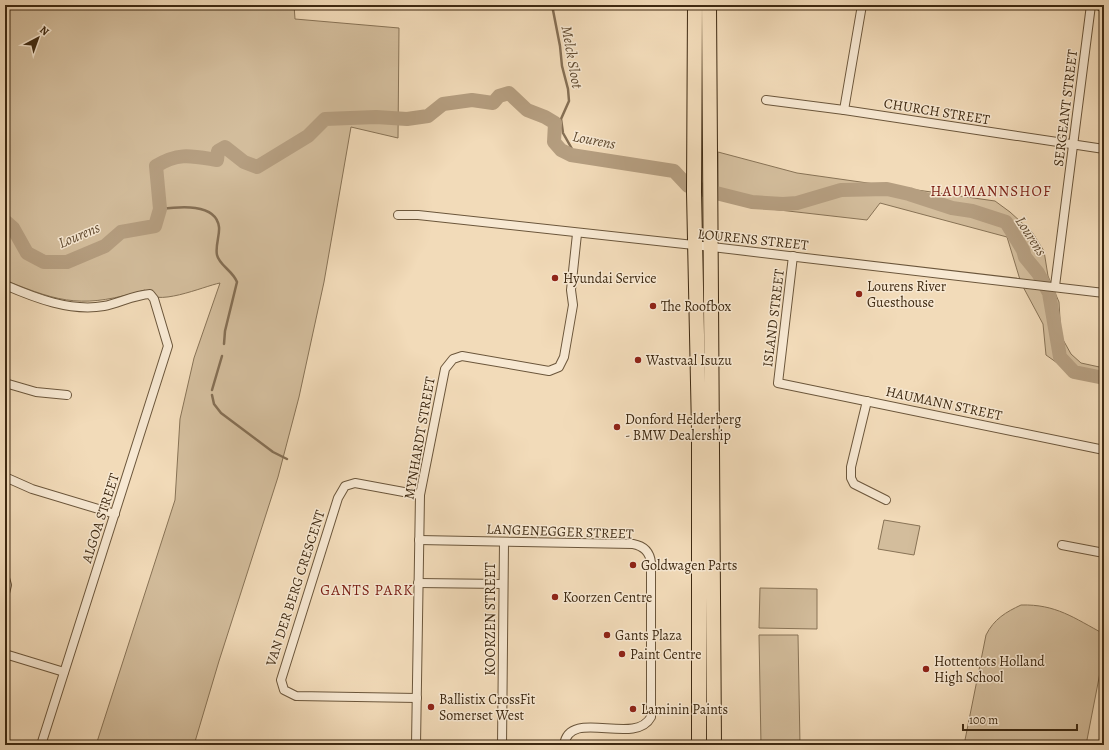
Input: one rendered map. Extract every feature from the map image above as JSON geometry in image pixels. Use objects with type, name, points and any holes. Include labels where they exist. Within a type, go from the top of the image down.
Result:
[{"type":"highway","points":[[695,5],[694,192],[699,430],[699,745]]},
{"type":"highway","points":[[709,5],[712,247],[714,745]]},
{"type":"street","points":[[844,110],[862,5]]},
{"type":"street","name":"SERGEANT STREET","points":[[1052,286],[1074,145],[1091,5]]},
{"type":"street","name":"CHURCH STREET","points":[[766,100],[844,110],[1104,149]]},
{"type":"street","name":"LOURENS STREET","points":[[398,215],[695,245],[1021,282],[1104,293]]},
{"type":"street","name":"MYNHARDT STREET","points":[[416,745],[420,495],[445,369],[450,362],[462,356],[548,371],[556,369],[563,360],[573,305],[571,290],[577,234]]},
{"type":"street","name":"ISLAND STREET","points":[[778,383],[793,256]]},
{"type":"street","name":"ALGOA STREET","points":[[5,285],[42,300],[71,306],[104,306],[150,294],[154,299],[168,350],[40,745]]},
{"type":"street","points":[[5,383],[36,392],[67,395]]},
{"type":"street","name":"HAUMANN STREET","points":[[778,383],[867,400],[1104,450]]},
{"type":"street","points":[[867,400],[851,467],[851,478],[854,484],[886,500]]},
{"type":"street","points":[[5,477],[32,488],[115,514]]},
{"type":"street","name":"VAN DER BERG CRESCENT","points":[[417,698],[296,696],[284,690],[281,680],[338,498],[343,488],[348,484],[358,483],[420,495]]},
{"type":"street","name":"LANGENEGGER STREET","points":[[419,540],[633,544],[644,548],[651,558],[651,717],[646,724],[635,728],[576,728],[567,735],[564,745]]},
{"type":"street","name":"KOORZEN STREET","points":[[502,745],[504,542]]},
{"type":"street","points":[[1062,545],[1104,553]]},
{"type":"street","points":[[5,578],[7,586],[5,593]]},
{"type":"street","points":[[418,583],[503,584]]},
{"type":"street","points":[[5,654],[64,672]]},
{"type":"shaded area","points":[[5,5],[294,5],[295,19],[399,28],[398,138],[351,127],[324,282],[299,397],[278,477],[219,661],[194,745],[96,745],[175,500],[180,419],[194,358],[220,283],[168,297],[150,295],[145,290],[106,299],[74,301],[43,294],[5,280]]},
{"type":"shaded area","points":[[718,152],[797,173],[995,201],[1010,212],[1032,232],[1044,251],[1048,276],[1059,302],[1061,336],[1071,354],[1081,363],[1104,368],[1104,383],[1077,377],[1046,355],[1043,324],[1021,283],[1007,237],[880,203],[867,220],[744,206],[743,203],[718,199]]},
{"type":"shaded area","points":[[884,520],[920,526],[914,555],[878,549]]},
{"type":"shaded area","points":[[760,588],[817,589],[817,629],[759,628]]},
{"type":"shaded area","points":[[1021,605],[1045,607],[1064,613],[1104,634],[1104,652],[1086,745],[964,745],[986,635],[997,620],[1010,610]]},
{"type":"shaded area","points":[[759,635],[798,635],[800,745],[761,745]]},
{"type":"waterway","name":"Melck Sloot","points":[[552,5],[560,46],[562,66],[568,89],[569,101],[561,119],[563,133],[576,156]]},
{"type":"waterway","name":"Lourens","points":[[5,221],[13,228],[27,253],[44,262],[67,262],[105,246],[121,232],[155,226],[160,209],[156,166],[164,162],[186,156],[217,160],[218,151],[225,147],[244,162],[257,167],[308,136],[325,119],[376,117],[407,119],[428,116],[443,104],[472,100],[493,103],[499,96],[509,93],[527,110],[545,117],[555,123],[554,142],[561,150],[571,155],[674,171],[688,186],[752,202],[783,204],[797,203],[841,190],[887,189],[909,194],[952,208],[972,211],[1006,222],[1023,250],[1025,257],[1038,273],[1049,293],[1060,357],[1074,372],[1104,378]]},
{"type":"waterway","points":[[160,209],[176,207],[195,208],[211,213],[216,219],[219,227],[217,248],[218,259],[237,282],[225,331],[224,344]]},
{"type":"waterway","points":[[212,390],[222,356]]},
{"type":"waterway","points":[[212,395],[214,404],[221,413],[273,452],[287,459]]},
{"type":"place","name":"Hyundai Service","points":[[555,278]]},
{"type":"place","name":"Lourens River Guesthouse","points":[[859,294]]},
{"type":"place","name":"The Roofbox","points":[[653,306]]},
{"type":"place","name":"Wastvaal Isuzu","points":[[638,360]]},
{"type":"place","name":"Donford Helderberg - BMW Dealership","points":[[617,427]]},
{"type":"place","name":"Goldwagen Parts","points":[[633,565]]},
{"type":"place","name":"Koorzen Centre","points":[[555,597]]},
{"type":"place","name":"Gants Plaza","points":[[607,635]]},
{"type":"place","name":"Paint Centre","points":[[622,654]]},
{"type":"place","name":"Hottentots Holland High School","points":[[926,669]]},
{"type":"place","name":"Ballistix CrossFit Somerset West","points":[[431,707]]},
{"type":"place","name":"Laminin Paints","points":[[633,709]]},
{"type":"district","name":"HAUMANNSHOF","points":[[991,191]]},
{"type":"district","name":"GANTS PARK","points":[[367,590]]}]
